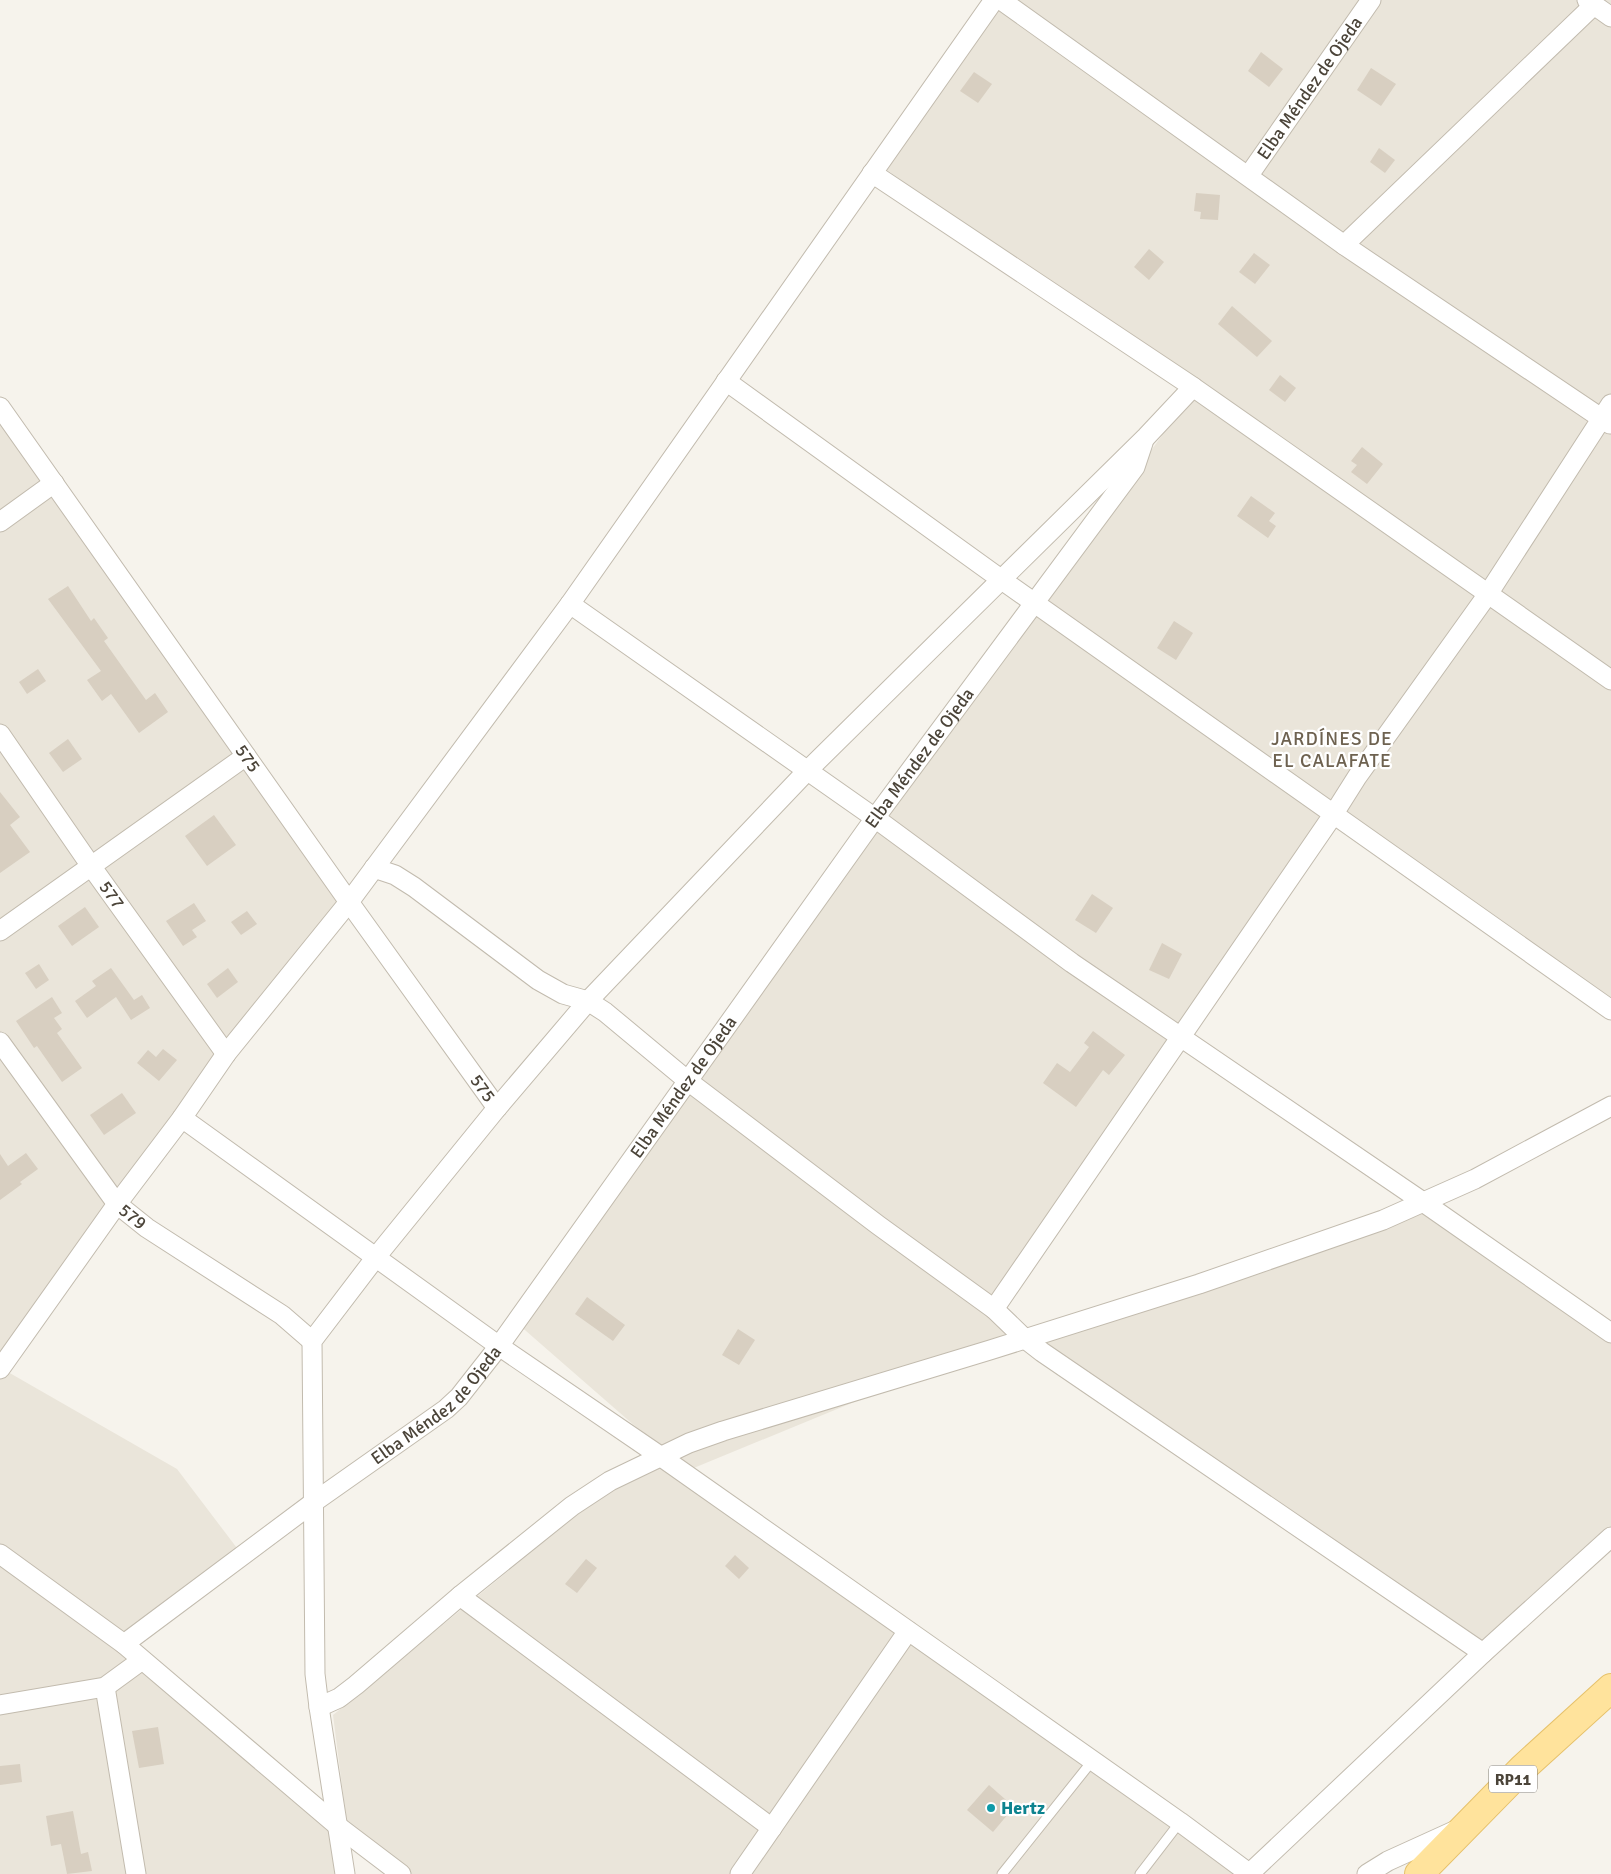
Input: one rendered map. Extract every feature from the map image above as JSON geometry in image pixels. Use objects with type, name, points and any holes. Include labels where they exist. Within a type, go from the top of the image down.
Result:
[{"type":"main road","name":"RP11","points":[[1418,1874],[1523,1768],[1611,1688]]},
{"type":"street","points":[[0,1368],[117,1204],[182,1118],[226,1054],[374,868],[570,604],[994,0]]},
{"type":"street","points":[[994,1309],[1181,1038],[1357,777],[1488,594],[1608,415],[1344,245],[1249,175],[1001,0]]},
{"type":"street","name":"Elba Méndez de Ojeda","points":[[1249,175],[1371,0]]},
{"type":"street","points":[[1344,245],[1590,2],[1611,17]]},
{"type":"street","points":[[872,173],[1193,387],[1611,680]]},
{"type":"street","points":[[726,382],[1034,603],[1611,1010]]},
{"type":"street","points":[[345,1874],[339,1827],[318,1707],[315,1674],[312,1341],[376,1257],[497,1108],[588,1001],[807,771],[1146,437],[1193,387]]},
{"type":"street","name":"575","points":[[0,407],[348,902],[497,1108]]},
{"type":"street","name":"Elba Méndez de Ojeda","points":[[124,1644],[314,1502],[446,1409],[459,1396],[499,1346],[876,818],[1135,466],[1146,437]]},
{"type":"street","points":[[0,522],[54,484]]},
{"type":"street","points":[[570,604],[876,818],[1072,963],[1611,1332]]},
{"type":"street","name":"577","points":[[0,734],[91,866],[226,1054]]},
{"type":"street","points":[[0,931],[246,756]]},
{"type":"street","points":[[374,868],[395,875],[414,887],[538,980],[563,994],[588,1001],[605,1012],[688,1081],[878,1225],[994,1309],[1024,1338],[1483,1653]]},
{"type":"street","name":"579","points":[[0,1042],[117,1204],[147,1228],[282,1315],[312,1341]]},
{"type":"street","points":[[318,1707],[339,1698],[356,1685],[460,1596],[572,1506],[610,1481],[660,1456],[722,1431],[990,1350],[1199,1284],[1383,1220],[1475,1179],[1611,1106]]},
{"type":"street","points":[[182,1118],[499,1346],[660,1456],[1093,1760],[1250,1874],[1483,1653],[1611,1537]]},
{"type":"street","points":[[0,1554],[124,1644],[339,1827],[401,1874]]},
{"type":"street","points":[[460,1596],[772,1828]]},
{"type":"street","points":[[740,1874],[908,1631]]},
{"type":"street","points":[[0,1706],[105,1687],[142,1660]]},
{"type":"street","points":[[105,1687],[136,1874]]},
{"type":"street","points":[[1367,1874],[1388,1861],[1464,1827]]},
{"type":"lane","points":[[1002,1874],[1093,1760]]},
{"type":"lane","points":[[1140,1874],[1180,1822]]},
{"type":"shaded area","points":[[994,0],[1611,0],[1611,1010],[1333,815],[994,1309],[1007,1339],[684,1472],[1245,1874],[408,1874],[348,1833],[333,1715],[659,1447],[518,1324],[1192,394],[879,164]]},
{"type":"shaded area","points":[[0,407],[349,902],[1,1368],[177,1469],[243,1556],[124,1644],[339,1827],[345,1874],[0,1874]]},
{"type":"shaded area","points":[[1423,1202],[1611,1333],[1611,1537],[1483,1653],[1024,1338]]},
{"type":"building","points":[[1261,52],[1283,69],[1269,87],[1248,71]]},
{"type":"building","points":[[1371,68],[1396,84],[1381,106],[1357,90]]},
{"type":"building","points":[[974,72],[992,84],[978,103],[960,91]]},
{"type":"building","points":[[1379,148],[1395,160],[1385,173],[1370,162]]},
{"type":"building","points":[[1196,193],[1220,195],[1218,220],[1200,219],[1201,212],[1194,211]]},
{"type":"building","points":[[1149,249],[1164,262],[1149,280],[1134,267]]},
{"type":"building","points":[[1254,253],[1270,265],[1255,284],[1239,272]]},
{"type":"building","points":[[1232,306],[1272,341],[1257,357],[1218,324]]},
{"type":"building","points":[[1280,375],[1296,388],[1285,402],[1269,390]]},
{"type":"building","points":[[1362,447],[1383,464],[1367,484],[1351,472],[1357,465],[1351,461]]},
{"type":"building","points":[[1251,496],[1275,513],[1269,521],[1276,526],[1268,538],[1237,516]]},
{"type":"building","points":[[68,586],[91,621],[94,618],[108,638],[104,641],[146,700],[155,693],[168,712],[139,733],[111,694],[102,701],[87,680],[101,671],[48,599]]},
{"type":"building","points":[[1174,621],[1193,633],[1176,660],[1157,648]]},
{"type":"building","points":[[38,669],[46,681],[27,694],[19,682]]},
{"type":"building","points":[[68,739],[82,759],[63,772],[49,753]]},
{"type":"building","points":[[0,792],[20,817],[10,825],[30,852],[0,873]]},
{"type":"building","points":[[214,815],[236,845],[207,866],[185,836]]},
{"type":"building","points":[[1092,894],[1113,908],[1096,933],[1075,920]]},
{"type":"building","points":[[194,903],[206,921],[192,930],[197,937],[183,946],[166,921]]},
{"type":"building","points":[[85,907],[99,927],[72,946],[58,926]]},
{"type":"building","points":[[247,911],[257,924],[241,935],[231,922]]},
{"type":"building","points":[[1162,943],[1182,954],[1169,979],[1149,970]]},
{"type":"building","points":[[39,964],[49,980],[36,989],[25,973]]},
{"type":"building","points":[[111,968],[134,1000],[142,995],[150,1008],[131,1020],[116,997],[87,1018],[75,1001],[96,986],[92,981]]},
{"type":"building","points":[[228,968],[238,982],[217,998],[207,984]]},
{"type":"building","points":[[52,997],[62,1013],[54,1018],[62,1029],[57,1033],[82,1068],[62,1082],[37,1046],[34,1048],[16,1021]]},
{"type":"building","points":[[1093,1031],[1125,1055],[1109,1075],[1103,1070],[1076,1107],[1043,1083],[1057,1063],[1070,1072],[1089,1047],[1084,1043]]},
{"type":"building","points":[[163,1049],[177,1060],[159,1081],[137,1063],[148,1050],[156,1057]]},
{"type":"building","points":[[122,1093],[136,1113],[104,1135],[90,1115]]},
{"type":"building","points":[[26,1153],[38,1169],[20,1182],[22,1184],[0,1200],[0,1154],[8,1166]]},
{"type":"building","points":[[587,1297],[625,1325],[613,1341],[575,1314]]},
{"type":"building","points":[[738,1329],[755,1340],[739,1365],[722,1355]]},
{"type":"building","points":[[735,1555],[749,1568],[739,1579],[725,1566]]},
{"type":"building","points":[[586,1559],[597,1568],[577,1593],[565,1584]]},
{"type":"building","points":[[158,1727],[164,1764],[139,1768],[132,1731]]},
{"type":"building","points":[[20,1764],[22,1782],[0,1785],[0,1766]]},
{"type":"building","name":"Hertz","points":[[989,1785],[1014,1807],[993,1832],[967,1810]]},
{"type":"building","points":[[73,1811],[81,1854],[88,1852],[92,1871],[67,1874],[61,1844],[51,1846],[46,1816]]},
{"type":"place","name":"Hertz","points":[[991,1808]]},
{"type":"district","name":"JARDÍNES DE EL CALAFATE","points":[[1332,749]]}]
